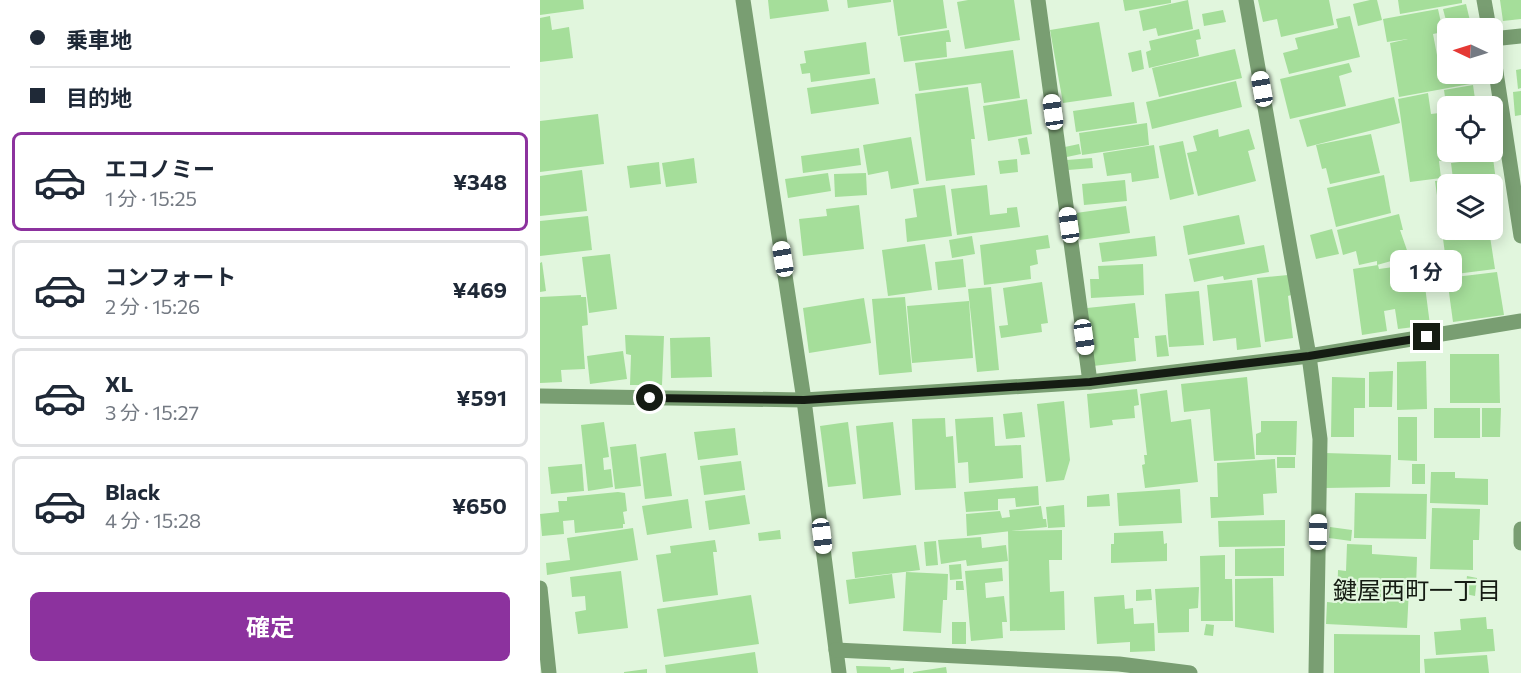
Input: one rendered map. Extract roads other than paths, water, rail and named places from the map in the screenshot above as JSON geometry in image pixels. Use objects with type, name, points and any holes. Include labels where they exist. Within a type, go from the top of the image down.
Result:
[{"type":"street","points":[[743,0],[804,400],[839,673]]},
{"type":"street","points":[[1038,0],[1090,382]]},
{"type":"street","points":[[1246,0],[1309,356],[1320,439],[1316,673]]},
{"type":"street","points":[[1484,0],[1488,18]]},
{"type":"street","points":[[1503,38],[1521,36]]},
{"type":"street","points":[[1498,84],[1521,236]]},
{"type":"street","points":[[540,396],[804,400],[1090,382],[1309,356],[1521,321]]},
{"type":"street","points":[[1521,529],[1521,543]]},
{"type":"street","points":[[540,588],[549,673]]},
{"type":"street","points":[[836,650],[1119,664],[1190,673]]},
{"type":"district","name":"鍵屋西町一丁目","points":[[1417,589]]}]
